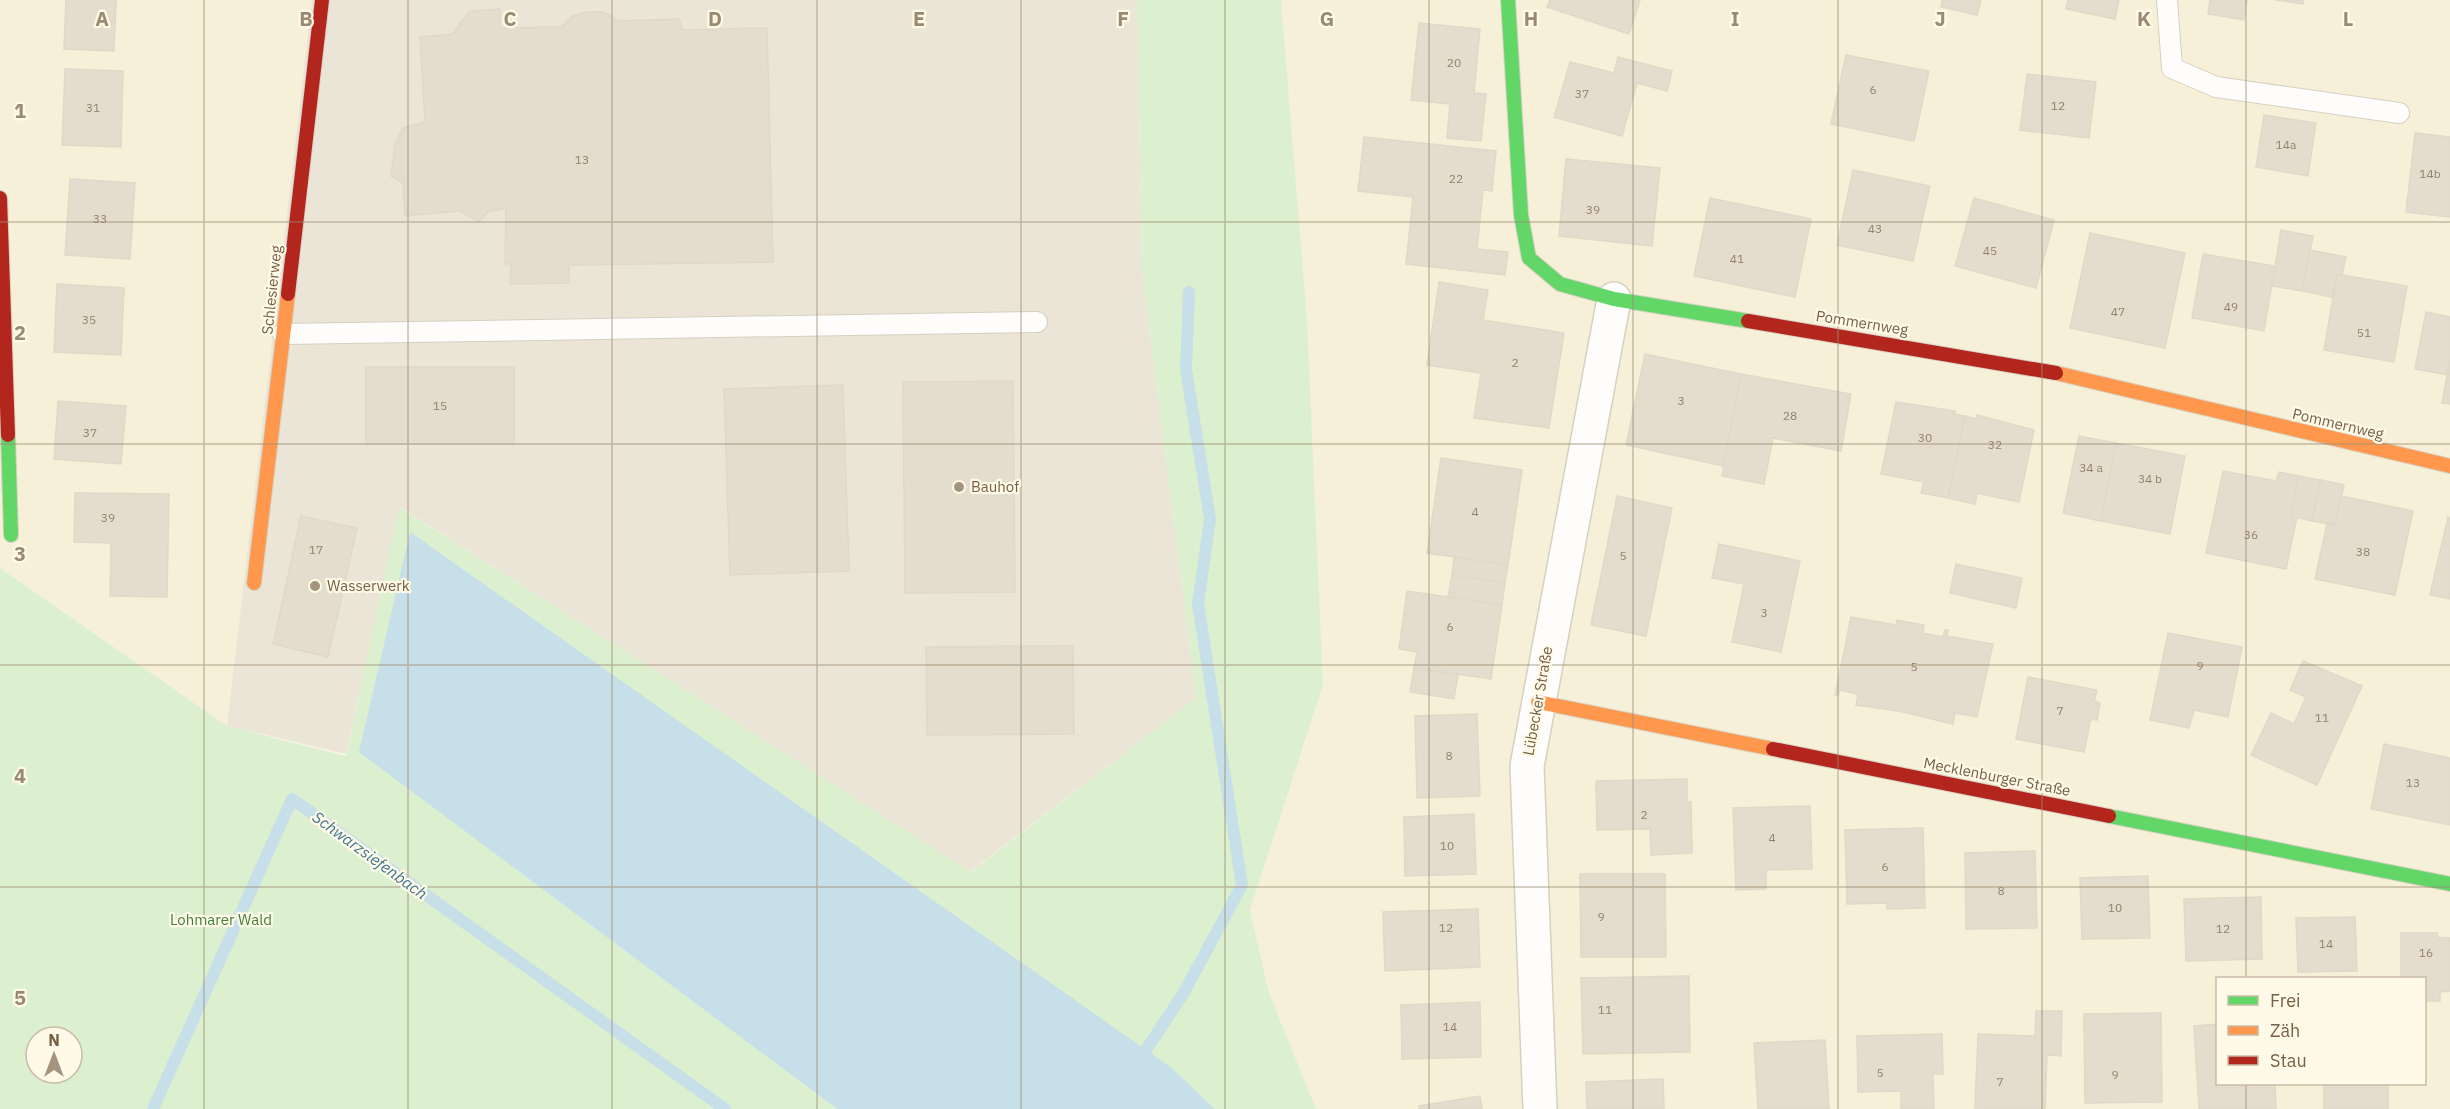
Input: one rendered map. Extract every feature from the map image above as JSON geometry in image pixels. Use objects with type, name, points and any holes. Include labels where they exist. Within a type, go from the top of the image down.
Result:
[{"type":"street","name":"Schlesierweg","points":[[254,583],[322,0]]},
{"type":"street","name":"Pommernweg","points":[[1508,0],[1521,215],[1529,258],[1560,284],[1614,299],[2038,369],[2450,466]]},
{"type":"street","points":[[0,198],[11,535]]},
{"type":"street","name":"Lübecker Straße","points":[[1540,1109],[1527,766],[1614,299]]},
{"type":"street","name":"Mecklenburger Straße","points":[[1538,702],[2450,884]]},
{"type":"lane","points":[[2167,0],[2172,68],[2216,87],[2399,113]]},
{"type":"lane","points":[[283,334],[1037,322]]},
{"type":"shaded area","points":[[0,0],[312,0],[227,726],[0,568]]},
{"type":"shaded area","points":[[312,0],[1137,0],[1142,270],[1196,698],[970,872],[400,507],[346,754],[227,726]]},
{"type":"shaded area","points":[[1281,0],[2450,0],[2450,1109],[1316,1109],[1269,993],[1250,910],[1323,685],[1307,320]]},
{"type":"green space","name":"Lohmarer Wald","points":[[1137,0],[1281,0],[1307,320],[1323,685],[1250,910],[1269,993],[1316,1109],[1215,1109],[1173,1069],[360,752],[837,1109],[0,1109],[0,568],[227,726],[346,756],[399,507],[971,872],[1196,698],[1142,270]]},
{"type":"water","points":[[410,532],[1173,1069],[1215,1109],[837,1109],[359,752]]},
{"type":"building","points":[[66,0],[116,0],[114,51],[64,49]]},
{"type":"building","points":[[1550,0],[1640,0],[1629,34],[1547,7]]},
{"type":"building","points":[[1942,0],[1981,0],[1977,15],[1941,7]]},
{"type":"building","points":[[2068,0],[2119,0],[2115,19],[2066,9]]},
{"type":"building","points":[[2210,0],[2247,0],[2244,20],[2208,14]]},
{"type":"building","points":[[2275,0],[2303,0],[2303,4]]},
{"type":"building","points":[[500,9],[500,28],[561,27],[573,16],[586,12],[604,12],[618,21],[679,19],[682,30],[767,28],[773,262],[569,265],[569,283],[510,284],[511,263],[505,264],[506,208],[488,212],[479,222],[460,211],[405,216],[403,183],[391,176],[395,144],[403,128],[425,122],[420,37],[452,34],[470,11]]},
{"type":"building","points":[[1419,23],[1480,29],[1474,93],[1486,94],[1481,141],[1447,138],[1450,104],[1411,100]]},
{"type":"building","points":[[1846,55],[1929,71],[1914,141],[1831,124]]},
{"type":"building","points":[[1618,57],[1672,71],[1667,91],[1637,83],[1622,136],[1554,117],[1570,62],[1614,73]]},
{"type":"building","points":[[65,69],[123,71],[121,147],[62,145]]},
{"type":"building","points":[[2027,74],[2096,82],[2089,138],[2020,130]]},
{"type":"building","points":[[2264,115],[2316,123],[2308,176],[2256,167]]},
{"type":"building","points":[[2415,133],[2450,137],[2450,217],[2406,212]]},
{"type":"building","points":[[1364,137],[1496,151],[1492,191],[1483,190],[1477,249],[1508,252],[1505,275],[1406,264],[1413,197],[1358,191]]},
{"type":"building","points":[[1566,159],[1660,168],[1652,246],[1559,236]]},
{"type":"building","points":[[1853,170],[1930,186],[1913,261],[1837,245]]},
{"type":"building","points":[[70,179],[135,183],[130,259],[65,255]]},
{"type":"building","points":[[1710,198],[1811,219],[1795,297],[1694,276]]},
{"type":"building","points":[[1974,198],[2054,220],[2036,288],[1955,266]]},
{"type":"building","points":[[2281,230],[2313,236],[2302,291],[2272,286]]},
{"type":"building","points":[[2090,233],[2185,253],[2165,348],[2070,328]]},
{"type":"building","points":[[2310,250],[2346,257],[2342,275],[2337,274],[2332,297],[2302,291]]},
{"type":"building","points":[[2203,254],[2275,266],[2264,331],[2192,318]]},
{"type":"building","points":[[2337,274],[2407,286],[2394,362],[2324,350]]},
{"type":"building","points":[[1439,282],[1488,290],[1483,320],[1564,333],[1549,428],[1474,418],[1481,373],[1427,365]]},
{"type":"building","points":[[57,284],[124,288],[121,355],[54,352]]},
{"type":"building","points":[[2426,312],[2450,317],[2450,360],[2447,375],[2415,369]]},
{"type":"building","points":[[1645,354],[1741,374],[1724,466],[1626,445]]},
{"type":"building","points":[[2450,360],[2450,404],[2442,403]]},
{"type":"building","points":[[366,367],[514,367],[514,444],[366,444]]},
{"type":"building","points":[[1741,374],[1851,394],[1841,451],[1773,438],[1764,484],[1722,476]]},
{"type":"building","name":"Bauhof","points":[[1013,381],[1015,592],[905,593],[903,382]]},
{"type":"building","points":[[843,385],[849,571],[730,575],[724,389]]},
{"type":"building","points":[[58,401],[126,406],[121,464],[54,459]]},
{"type":"building","points":[[1896,402],[1955,411],[1954,414],[1965,416],[1948,498],[1921,493],[1924,482],[1881,474]]},
{"type":"building","points":[[1977,415],[2034,430],[2019,502],[1977,493],[1975,504],[1948,498],[1965,416],[1976,419]]},
{"type":"building","points":[[2079,436],[2116,443],[2101,521],[2063,513]]},
{"type":"building","points":[[2116,443],[2185,456],[2170,534],[2101,521]]},
{"type":"building","points":[[1441,458],[1522,470],[1508,565],[1427,553]]},
{"type":"building","points":[[2223,471],[2276,481],[2279,472],[2299,476],[2291,516],[2297,517],[2286,569],[2206,553]]},
{"type":"building","points":[[2299,476],[2321,480],[2312,521],[2291,516]]},
{"type":"building","points":[[2321,480],[2344,485],[2335,525],[2312,521]]},
{"type":"building","points":[[75,493],[169,494],[167,597],[110,596],[111,543],[74,542]]},
{"type":"building","points":[[1617,496],[1672,508],[1646,636],[1591,625]]},
{"type":"building","points":[[2341,496],[2413,511],[2395,595],[2315,579],[2327,524],[2335,525]]},
{"type":"building","name":"Wasserwerk","points":[[301,516],[357,528],[328,657],[273,644]]},
{"type":"building","points":[[2448,517],[2450,518],[2450,599],[2430,595]]},
{"type":"building","points":[[1719,544],[1800,561],[1781,652],[1732,642],[1744,584],[1712,578]]},
{"type":"building","points":[[1454,557],[1508,565],[1505,583],[1452,575]]},
{"type":"building","points":[[1956,564],[2022,578],[2016,608],[1950,593]]},
{"type":"building","points":[[1452,575],[1505,583],[1502,605],[1448,597]]},
{"type":"building","points":[[1407,591],[1502,605],[1491,679],[1414,668],[1417,652],[1399,649]]},
{"type":"building","points":[[1851,617],[1896,625],[1897,620],[1924,625],[1923,633],[1943,637],[1945,630],[1948,630],[1947,636],[1993,644],[1977,717],[1955,713],[1953,724],[1899,711],[1856,705],[1858,694],[1840,690],[1838,696],[1835,695]]},
{"type":"building","points":[[2168,633],[2242,647],[2228,717],[2194,710],[2189,728],[2150,720]]},
{"type":"building","points":[[1073,646],[1074,734],[927,735],[926,647]]},
{"type":"building","points":[[2303,661],[2362,686],[2317,785],[2251,755],[2271,713],[2294,724],[2306,697],[2290,690]]},
{"type":"building","points":[[1414,668],[1458,675],[1454,699],[1410,692]]},
{"type":"building","points":[[2028,677],[2097,690],[2094,701],[2100,703],[2097,720],[2092,719],[2090,722],[2084,752],[2016,739]]},
{"type":"building","points":[[1477,714],[1480,796],[1417,798],[1415,716]]},
{"type":"building","points":[[2384,744],[2450,758],[2450,825],[2371,809]]},
{"type":"building","points":[[1687,779],[1687,802],[1691,802],[1692,853],[1651,855],[1650,829],[1597,830],[1596,781]]},
{"type":"building","points":[[1810,806],[1812,869],[1766,870],[1766,889],[1736,890],[1733,808]]},
{"type":"building","points":[[1474,814],[1476,874],[1405,876],[1404,817]]},
{"type":"building","points":[[1923,828],[1925,908],[1887,909],[1887,903],[1847,904],[1845,830]]},
{"type":"building","points":[[2035,851],[2037,928],[1966,929],[1965,853]]},
{"type":"building","points":[[1580,874],[1665,874],[1666,957],[1581,957]]},
{"type":"building","points":[[2148,876],[2150,938],[2082,939],[2080,878]]},
{"type":"building","points":[[2261,897],[2262,959],[2186,961],[2184,899]]},
{"type":"building","points":[[1478,909],[1480,967],[1385,971],[1383,912]]},
{"type":"building","points":[[2355,917],[2357,971],[2298,972],[2296,918]]},
{"type":"building","points":[[2401,933],[2437,933],[2438,938],[2450,938],[2450,991],[2440,992],[2440,1001],[2426,1001],[2426,977],[2401,977]]},
{"type":"building","points":[[1689,976],[1690,1052],[1583,1054],[1581,978]]},
{"type":"building","points":[[1480,1002],[1481,1057],[1402,1059],[1401,1005]]},
{"type":"building","points":[[2036,1011],[2062,1011],[2061,1056],[2047,1055],[2045,1109],[1975,1108],[1978,1034],[2035,1036]]},
{"type":"building","points":[[2161,1013],[2162,1102],[2085,1103],[2084,1014]]},
{"type":"building","points":[[2216,1024],[2216,1085],[2275,1085],[2276,1109],[2199,1109],[2194,1026]]},
{"type":"building","points":[[1942,1034],[1943,1074],[1933,1074],[1934,1109],[1901,1109],[1901,1091],[1858,1092],[1857,1036]]},
{"type":"building","points":[[1825,1040],[1829,1109],[1758,1109],[1754,1043]]},
{"type":"building","points":[[1663,1079],[1664,1109],[1587,1109],[1586,1082]]},
{"type":"building","points":[[2324,1085],[2388,1085],[2388,1109],[2324,1109]]},
{"type":"building","points":[[1480,1096],[1482,1109],[1419,1109],[1419,1106]]},
{"type":"waterway","points":[[1146,1050],[1183,994],[1242,885],[1198,604],[1210,519],[1186,370],[1189,292]]},
{"type":"waterway","name":"Schwarzsiefenbach","points":[[153,1109],[292,799],[725,1109]]},
{"type":"traffic: fast","points":[[1508,0],[1521,215],[1529,258],[1560,284],[1614,299],[1748,321]]},
{"type":"traffic: fast","points":[[8,435],[11,535]]},
{"type":"traffic: fast","points":[[2109,816],[2450,884]]},
{"type":"traffic: slow","points":[[254,583],[288,294]]},
{"type":"traffic: slow","points":[[2056,373],[2450,466]]},
{"type":"traffic: slow","points":[[1538,702],[1773,749]]},
{"type":"traffic: jam","points":[[288,294],[322,0]]},
{"type":"traffic: jam","points":[[0,198],[8,435]]},
{"type":"traffic: jam","points":[[1748,321],[2056,373]]},
{"type":"traffic: jam","points":[[1773,749],[2109,816]]},
{"type":"place","name":"Bauhof","points":[[959,487]]},
{"type":"place","name":"Wasserwerk","points":[[315,586]]}]
